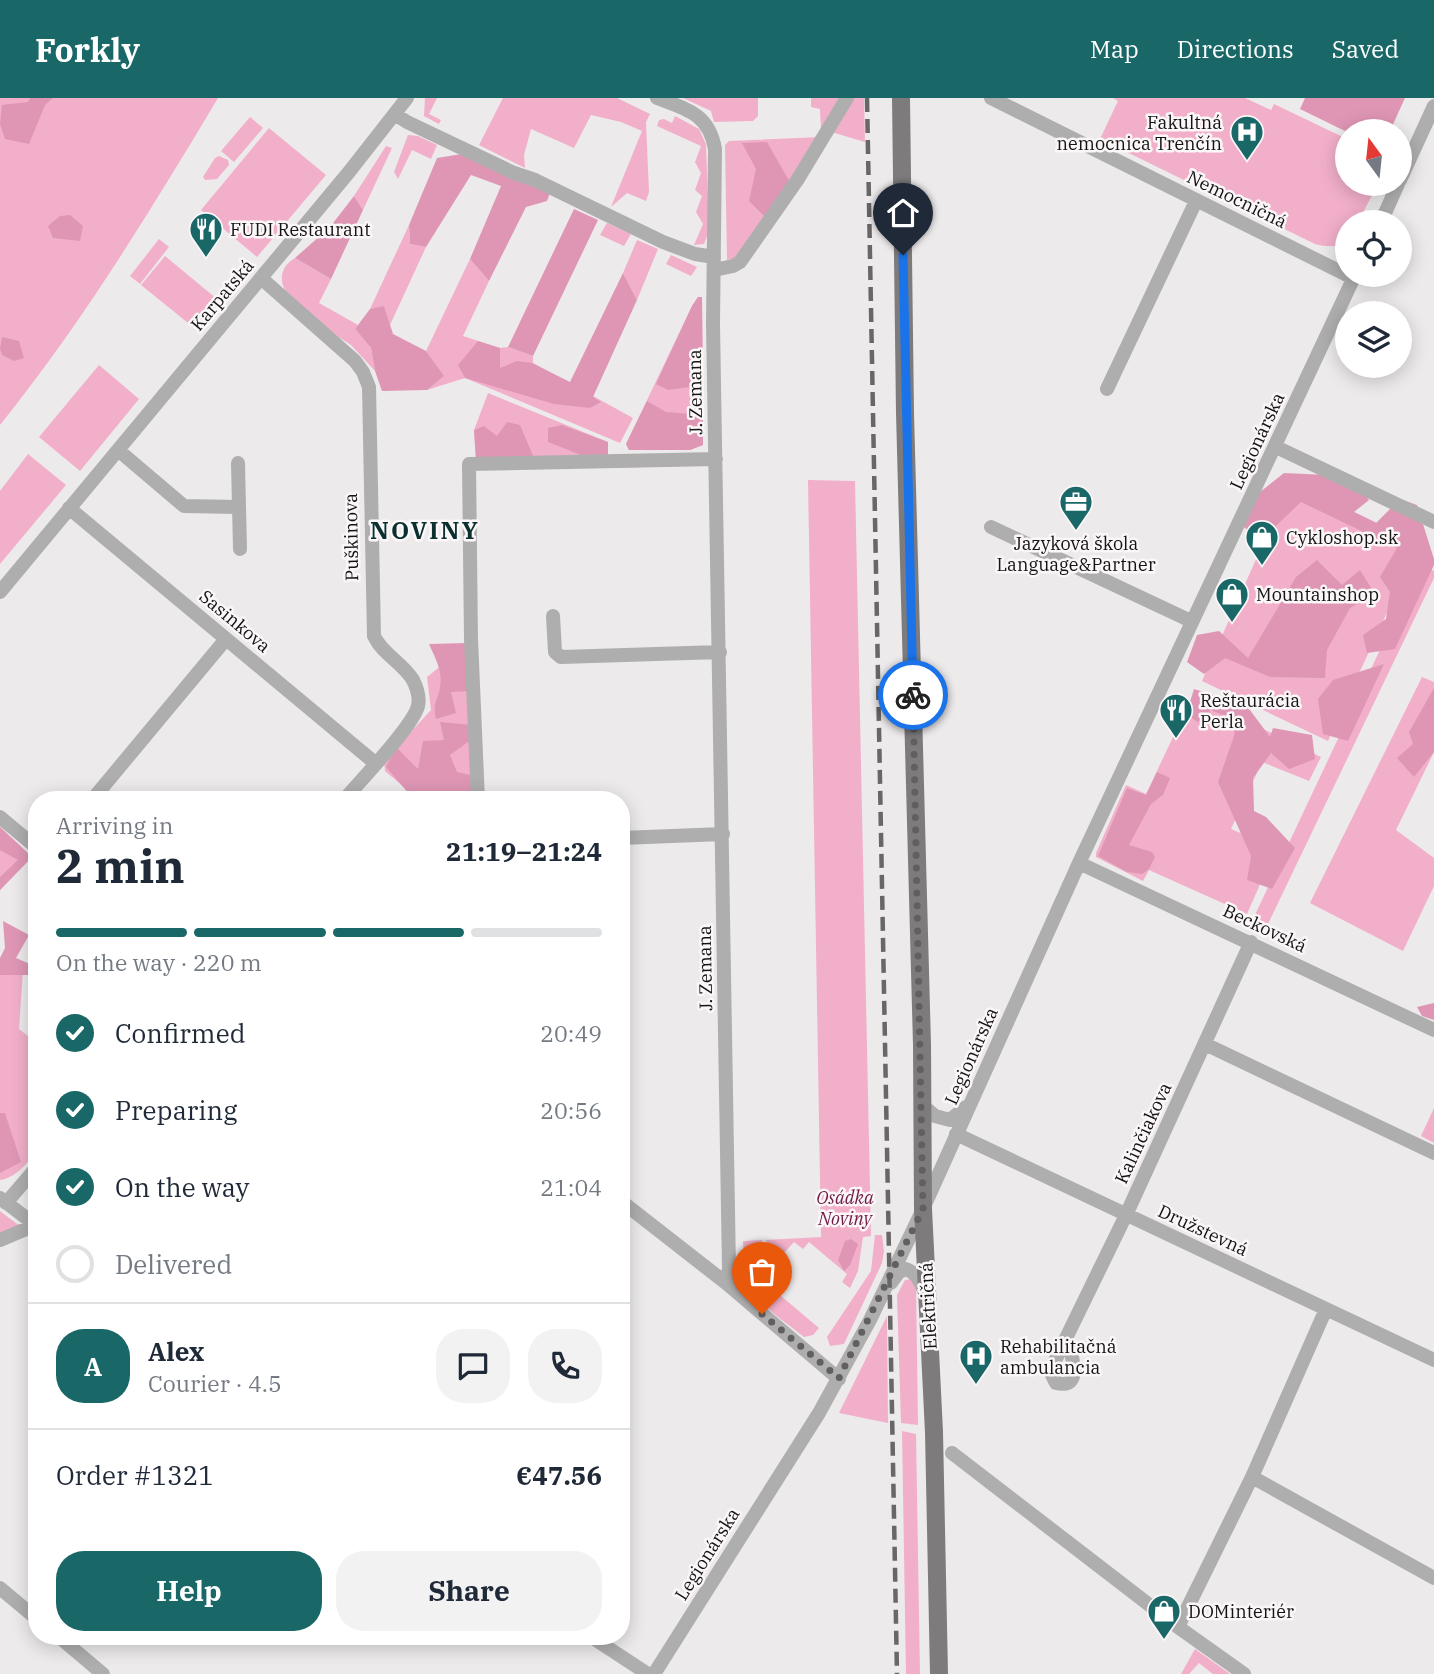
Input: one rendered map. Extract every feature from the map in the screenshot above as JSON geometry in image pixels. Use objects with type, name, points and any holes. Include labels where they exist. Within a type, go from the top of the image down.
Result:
[{"type":"main road","name":"Električná","points":[[901,98],[905,413],[923,1106],[923,1209],[934,1432],[939,1674]]},
{"type":"street","name":"Karpatská","points":[[0,592],[407,98]]},
{"type":"street","name":"J. Zemana","points":[[657,98],[691,110],[712,131],[715,149],[716,459],[729,1269],[726,1283]]},
{"type":"street","points":[[395,114],[663,242],[714,264],[733,266],[740,262],[798,179],[847,98]]},
{"type":"street","name":"Nemocničná","points":[[991,98],[1335,267]]},
{"type":"street","points":[[1412,154],[1434,106]]},
{"type":"street","points":[[1107,389],[1196,201]]},
{"type":"street","name":"Puškinova","points":[[261,278],[355,361],[369,387],[374,636],[384,651],[406,670],[418,692],[418,704],[410,723],[352,791]]},
{"type":"street","name":"Legionárska","points":[[654,1674],[839,1378],[883,1292],[1191,621],[1276,447],[1349,287]]},
{"type":"street","points":[[1276,447],[1434,522]]},
{"type":"street","points":[[118,450],[184,506],[239,507]]},
{"type":"street","points":[[478,791],[471,639],[469,464],[716,459]]},
{"type":"street","points":[[238,463],[240,549]]},
{"type":"street","name":"Sasinkova","points":[[69,508],[375,763]]},
{"type":"street","points":[[991,527],[1191,621]]},
{"type":"street","points":[[553,616],[555,652],[561,657],[720,652]]},
{"type":"street","points":[[99,791],[226,639]]},
{"type":"street","points":[[0,817],[28,840]]},
{"type":"street","points":[[630,838],[723,834]]},
{"type":"street","name":"Beckovská","points":[[1079,863],[1434,1030]]},
{"type":"street","name":"Kalinčiakova","points":[[1067,1338],[1251,942]]},
{"type":"street","points":[[1205,1044],[1434,1153]]},
{"type":"street","points":[[923,1106],[935,1116],[950,1119],[972,1101]]},
{"type":"street","name":"Družstevná","points":[[956,1134],[1434,1360]]},
{"type":"street","points":[[28,1176],[3,1200],[28,1219]]},
{"type":"street","points":[[630,1207],[839,1378]]},
{"type":"street","points":[[0,1240],[28,1228]]},
{"type":"street","points":[[883,1292],[905,1269],[912,1271],[919,1279],[927,1297]]},
{"type":"street","points":[[1178,1627],[1252,1477],[1326,1308]]},
{"type":"street","points":[[952,1453],[1178,1627],[1244,1674]]},
{"type":"street","points":[[1252,1477],[1434,1578]]},
{"type":"street","points":[[0,1588],[28,1611]]},
{"type":"street","points":[[69,1645],[103,1674]]},
{"type":"street","points":[[604,1645],[648,1674]]},
{"type":"green space","points":[[0,98],[218,98],[87,306],[0,425]]},
{"type":"green space","points":[[425,98],[437,98],[429,114],[441,120],[439,124],[424,116]]},
{"type":"green space","points":[[503,98],[617,98],[650,114],[646,122],[649,192],[646,201],[627,193],[611,207],[642,131],[621,122],[591,115],[574,148],[531,129],[524,155],[525,168],[479,145]]},
{"type":"green space","points":[[683,98],[758,98],[758,116],[753,121],[714,122],[711,111]]},
{"type":"green space","points":[[811,98],[864,98],[865,142],[821,129],[820,109],[811,107]]},
{"type":"green space","name":"Fakultná nemocnica Trenčín","points":[[1113,98],[1245,98],[1271,110],[1274,104],[1335,133],[1335,196],[1372,196],[1364,210],[1335,210],[1335,246],[1315,244],[1100,139],[1118,101]]},
{"type":"green space","points":[[675,116],[699,129],[706,144],[709,231],[704,244],[694,245],[703,224],[696,212],[702,196],[695,190],[701,173],[695,162],[701,146],[657,126],[659,120],[664,119],[672,123]]},
{"type":"green space","points":[[250,117],[263,128],[234,162],[221,151]]},
{"type":"green space","points":[[269,128],[326,175],[257,257],[201,210]]},
{"type":"green space","points":[[408,135],[418,136],[437,145],[431,159],[412,150],[398,179],[394,172]]},
{"type":"green space","points":[[821,137],[739,258],[727,260],[725,145],[729,141]]},
{"type":"green space","points":[[386,146],[392,148],[363,210],[354,196]]},
{"type":"green space","points":[[219,156],[228,160],[229,165],[217,179],[205,180],[203,177]]},
{"type":"green space","points":[[607,223],[631,234],[624,246],[600,235]]},
{"type":"green space","points":[[409,225],[410,244],[426,247],[390,325],[384,307],[370,309]]},
{"type":"green space","points":[[159,239],[169,247],[140,284],[130,276]]},
{"type":"green space","points":[[637,240],[658,249],[637,300],[623,273]]},
{"type":"green space","points":[[671,255],[697,267],[691,276],[666,264]]},
{"type":"green space","points":[[165,256],[217,299],[193,327],[141,285]]},
{"type":"green space","points":[[295,258],[331,279],[319,303],[358,325],[355,329],[371,348],[375,371],[351,345],[329,331],[285,290],[283,272],[287,264]]},
{"type":"green space","points":[[470,259],[489,281],[463,336],[533,356],[533,363],[633,418],[620,443],[465,378],[427,390],[443,376],[426,351]]},
{"type":"green space","points":[[698,297],[702,297],[703,445],[690,450],[629,450],[626,444]]},
{"type":"green space","points":[[99,365],[139,399],[80,471],[39,437]]},
{"type":"green space","points":[[488,393],[608,442],[608,457],[476,460],[474,430]]},
{"type":"green space","points":[[28,454],[66,485],[0,564],[0,491]]},
{"type":"green space","name":"Osádka Noviny","points":[[808,480],[855,481],[871,1236],[863,1237],[858,1271],[850,1288],[842,1282],[847,1274],[809,1242],[803,1249],[794,1242],[783,1254],[765,1240],[821,1237]]},
{"type":"green space","points":[[1289,485],[1298,485],[1419,543],[1328,741],[1202,681]]},
{"type":"green space","points":[[1420,565],[1434,571],[1434,578],[1266,928],[1253,919]]},
{"type":"green space","points":[[463,648],[471,685],[474,791],[408,791],[385,771],[384,761],[431,710],[427,677]]},
{"type":"green space","points":[[1422,677],[1434,682],[1434,752],[1396,830],[1434,858],[1434,886],[1403,951],[1310,903]]},
{"type":"green space","points":[[1193,695],[1321,757],[1309,781],[1262,762],[1231,829],[1276,848],[1247,914],[1149,870],[1143,881],[1096,857],[1126,785],[1146,794]]},
{"type":"green space","points":[[0,827],[28,853],[28,861],[0,890]]},
{"type":"green space","points":[[0,968],[23,970],[19,1029],[28,1036],[28,1162],[16,1173],[0,1180]]},
{"type":"green space","points":[[1434,1108],[1434,1143],[1421,1136]]},
{"type":"green space","points":[[0,1211],[21,1227],[0,1235]]},
{"type":"green space","points":[[875,1235],[882,1235],[882,1263],[844,1344],[830,1346],[827,1337],[871,1271]]},
{"type":"green space","points":[[763,1240],[744,1262],[743,1241]]},
{"type":"green space","points":[[743,1264],[819,1328],[813,1335],[804,1337],[758,1298],[746,1277]]},
{"type":"green space","points":[[911,1279],[916,1286],[918,1425],[901,1423],[897,1295],[905,1280]]},
{"type":"green space","points":[[887,1316],[888,1423],[839,1413]]},
{"type":"green space","points":[[902,1431],[916,1434],[920,1674],[906,1674]]},
{"type":"green space","points":[[1195,1649],[1230,1674],[1213,1674],[1199,1663],[1189,1674],[1181,1674]]},
{"type":"shaded area","points":[[30,98],[53,98],[45,105],[29,144],[5,139],[0,124],[2,105],[28,102]]},
{"type":"shaded area","points":[[1305,98],[1405,98],[1395,119],[1335,119],[1335,126],[1300,109]]},
{"type":"shaded area","points":[[767,142],[791,184],[766,218],[749,201],[756,169],[742,143]]},
{"type":"shaded area","points":[[468,153],[550,193],[547,201],[526,207],[489,281],[470,259],[501,186],[471,175],[426,247],[410,244],[409,225],[437,158]]},
{"type":"shaded area","points":[[354,196],[363,210],[331,279],[295,258],[330,227]]},
{"type":"shaded area","points":[[574,209],[598,220],[533,356],[508,347]]},
{"type":"shaded area","points":[[70,215],[83,226],[80,241],[53,238],[48,226],[60,216]]},
{"type":"shaded area","points":[[623,273],[637,300],[593,397],[601,402],[590,408],[554,404],[465,378],[458,365],[478,341],[500,348],[500,368],[517,361],[532,363],[570,382]]},
{"type":"shaded area","points":[[698,297],[702,297],[703,385],[668,390],[656,384]]},
{"type":"shaded area","points":[[384,306],[393,334],[426,351],[444,376],[427,390],[382,391],[371,348],[355,329],[370,309]]},
{"type":"shaded area","points":[[2,337],[19,341],[24,358],[14,361],[2,355]]},
{"type":"shaded area","points":[[647,401],[666,412],[703,415],[703,445],[690,450],[629,450],[626,444]]},
{"type":"shaded area","points":[[507,422],[520,425],[534,458],[476,460],[474,430],[484,426],[497,436]]},
{"type":"shaded area","points":[[562,425],[608,442],[608,457],[586,457],[548,442],[548,428]]},
{"type":"shaded area","points":[[1284,473],[1350,476],[1369,500],[1354,512],[1376,523],[1400,499],[1417,505],[1434,565],[1395,649],[1367,653],[1363,635],[1386,619],[1390,592],[1380,577],[1397,548],[1301,502],[1260,541],[1244,527],[1255,496]]},
{"type":"shaded area","points":[[1317,560],[1342,585],[1360,570],[1375,594],[1350,608],[1327,650],[1325,678],[1270,677],[1225,658],[1204,674],[1187,662],[1197,635],[1219,631],[1248,658],[1296,577]]},
{"type":"shaded area","points":[[467,643],[470,691],[451,692],[456,713],[436,719],[435,706],[440,676],[429,644]]},
{"type":"shaded area","points":[[1384,664],[1348,741],[1323,734],[1318,699],[1333,680]]},
{"type":"shaded area","points":[[1434,688],[1434,752],[1414,777],[1397,758],[1413,744],[1409,732]]},
{"type":"shaded area","points":[[1194,689],[1247,706],[1270,737],[1273,728],[1312,735],[1315,759],[1289,769],[1271,753],[1253,778],[1254,811],[1266,817],[1295,848],[1272,889],[1247,880],[1251,856],[1218,782],[1234,736],[1236,721],[1211,710],[1198,722],[1186,715]]},
{"type":"shaded area","points":[[440,722],[473,725],[475,737],[450,755],[457,772],[475,776],[474,791],[407,791],[386,767],[396,747],[418,769],[423,741],[444,740]]},
{"type":"shaded area","points":[[1157,772],[1170,778],[1163,795],[1151,804],[1129,845],[1152,852],[1155,857],[1149,869],[1142,874],[1127,872],[1098,856],[1127,788],[1146,795]]},
{"type":"shaded area","points":[[0,827],[28,853],[28,861],[0,890],[0,877],[18,860],[0,850]]},
{"type":"shaded area","points":[[3,921],[28,934],[16,958],[28,963],[28,975],[0,975],[0,958],[5,948]]},
{"type":"shaded area","points":[[1434,1003],[1434,1020],[1422,1016],[1417,1007]]},
{"type":"shaded area","points":[[0,1113],[5,1113],[21,1162],[0,1173]]},
{"type":"shaded area","points":[[851,1239],[858,1244],[850,1265],[844,1271],[838,1260],[845,1241]]},
{"type":"railway","points":[[867,98],[897,1674]]},
{"type":"way so far","points":[[762,1314],[839,1378],[923,1209],[922,1045],[913,695]]},
{"type":"place","name":"Fakultná nemocnica Trenčín","points":[[1247,162]]},
{"type":"place","name":"FUDI Restaurant","points":[[206,259]]},
{"type":"place","name":"Jazyková škola Language&Partner","points":[[1076,532]]},
{"type":"place","name":"Cykloshop.sk","points":[[1262,567]]},
{"type":"place","name":"Mountainshop","points":[[1232,624]]},
{"type":"place","name":"Reštaurácia Perla","points":[[1176,740]]},
{"type":"place","name":"Rehabilitačná ambulancia","points":[[976,1386]]},
{"type":"place","name":"DOMinteriér","points":[[1164,1641]]},
{"type":"district","name":"NOVINY","points":[[425,530]]},
{"type":"route","points":[[903,255],[913,695]]}]
